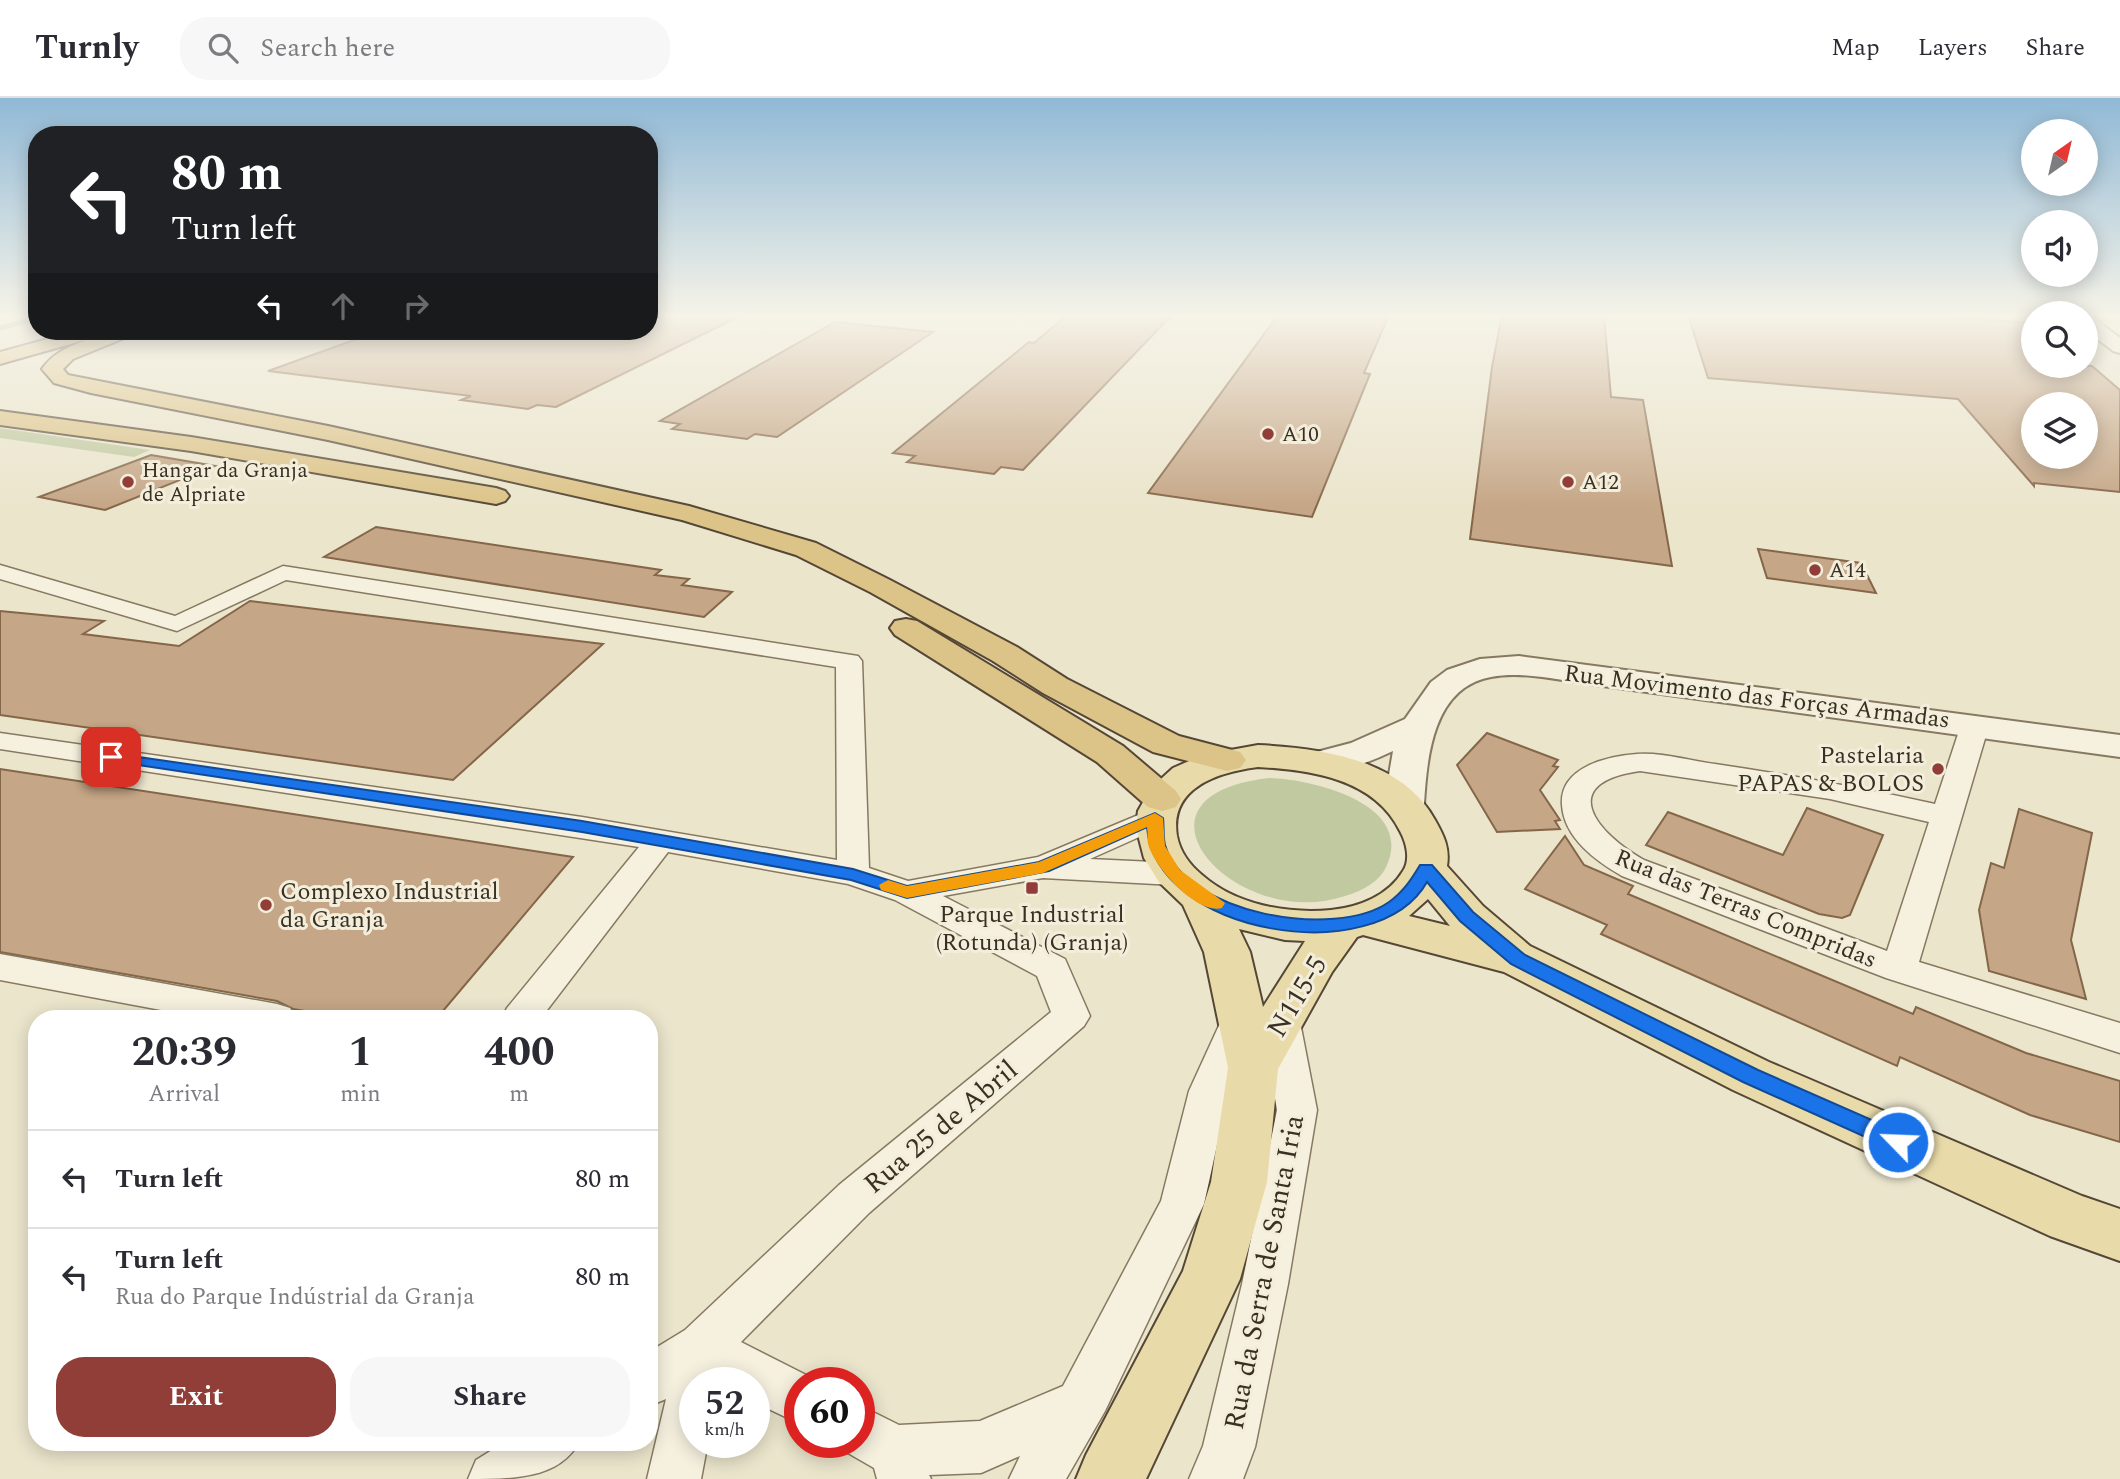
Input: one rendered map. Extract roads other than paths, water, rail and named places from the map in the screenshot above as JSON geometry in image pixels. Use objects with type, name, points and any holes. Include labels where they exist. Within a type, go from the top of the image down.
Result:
[{"type":"highway","points":[[63,379],[328,433],[689,514],[806,549],[880,586],[1005,654],[1055,686],[1166,744],[1227,760]]},
{"type":"highway","points":[[52,403],[550,483]]},
{"type":"highway","points":[[0,404],[561,494],[650,511],[770,546],[880,586]]},
{"type":"highway","points":[[0,418],[191,444],[603,514],[709,540],[770,564]]},
{"type":"highway","points":[[820,583],[856,597],[1110,754],[1158,808]]},
{"type":"main road","points":[[1110,1479],[1210,1279],[1239,1182],[1258,1036],[1227,952],[1187,885],[1157,846],[1158,808],[1178,782],[1200,769],[1227,760],[1258,756],[1290,756],[1322,762],[1353,772],[1381,786],[1404,804],[1420,825],[1428,847],[1426,869],[1414,890],[1393,908],[1353,923]]},
{"type":"main road","points":[[1426,869],[1467,917],[1518,959],[1751,1076],[2070,1218],[2120,1235]]},
{"type":"main road","points":[[1187,885],[1243,916],[1292,926],[1353,923],[1518,959]]},
{"type":"main road","name":"N115-5","points":[[1258,1036],[1314,962],[1353,923]]},
{"type":"street","points":[[0,572],[177,624],[283,573],[849,661],[853,874]]},
{"type":"street","name":"Rua Movimento das Forças Armadas","points":[[1404,804],[1409,754],[1418,726],[1442,687],[1480,668],[1525,667],[1975,724],[2120,746]]},
{"type":"street","points":[[1899,969],[1975,724]]},
{"type":"street","points":[[1322,762],[1364,751],[1418,726]]},
{"type":"street","points":[[0,741],[661,840],[853,874],[907,892],[1043,867],[1158,808]]},
{"type":"street","name":"Rua das Terras Compridas","points":[[1945,816],[1830,790],[1640,762],[1612,764],[1589,774],[1576,797],[1578,814],[1586,833],[1605,852],[1622,863],[1899,969],[2120,1038]]},
{"type":"street","points":[[526,1010],[661,840]]},
{"type":"street","points":[[1043,867],[1187,885]]},
{"type":"street","name":"Rua 25 de Abril","points":[[658,1375],[702,1347],[854,1199],[1071,1016],[1052,968],[907,892]]},
{"type":"street","points":[[0,967],[234,1010]]},
{"type":"street","points":[[1036,1479],[1080,1404],[1182,1204],[1209,1091],[1258,1036]]},
{"type":"street","name":"Rua da Serra de Santa Iria","points":[[1216,1479],[1229,1447],[1235,1420],[1297,1110],[1258,1036]]},
{"type":"street","points":[[674,1479],[702,1347],[784,1391]]},
{"type":"street","points":[[886,1454],[981,1447],[1080,1404]]},
{"type":"street","points":[[495,1479],[539,1451]]},
{"type":"place","name":"A10","points":[[1268,434]]},
{"type":"place","name":"Hangar da Granja de Alpriate","points":[[128,482]]},
{"type":"place","name":"A12","points":[[1568,482]]},
{"type":"place","name":"A14","points":[[1815,570]]},
{"type":"place","name":"Pastelaria PAPAS & BOLOS","points":[[1938,769]]},
{"type":"place","name":"Parque Industrial (Rotunda) (Granja)","points":[[1032,888]]},
{"type":"place","name":"Complexo Industrial da Granja","points":[[266,905]]}]
